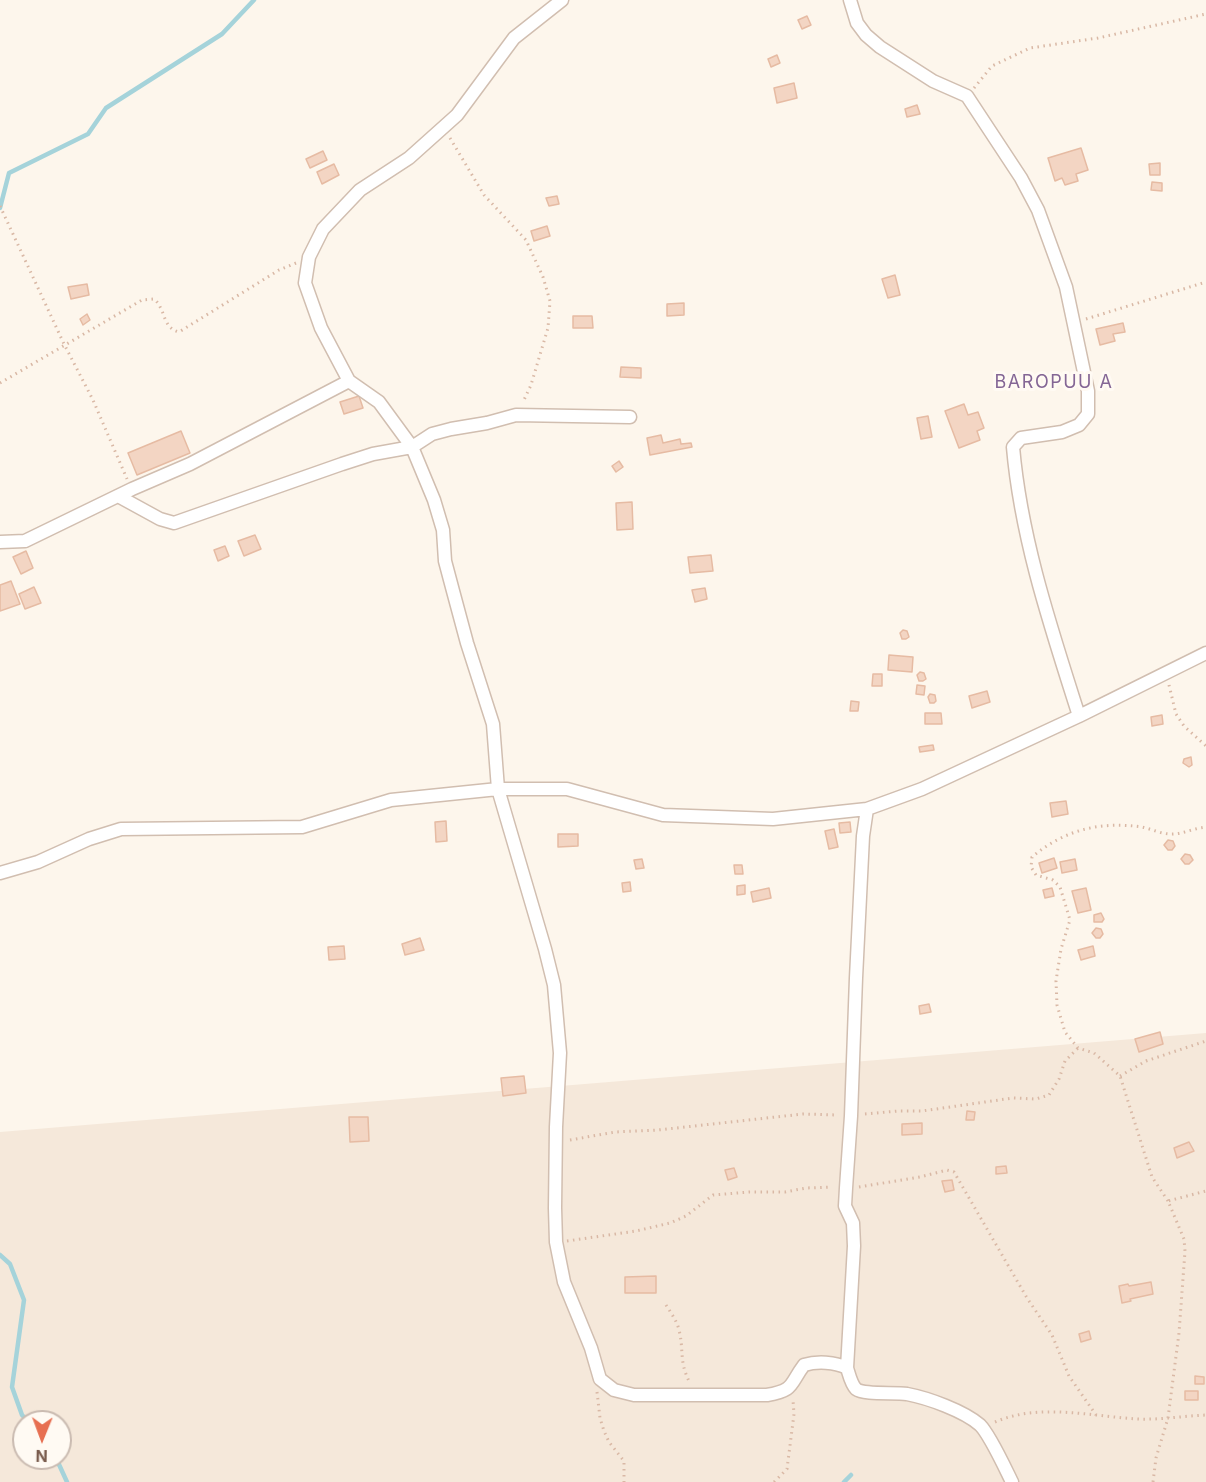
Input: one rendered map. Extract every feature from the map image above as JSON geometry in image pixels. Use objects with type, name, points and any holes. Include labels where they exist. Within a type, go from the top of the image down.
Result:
[{"type":"street","points":[[562,0],[514,38],[457,115],[409,158],[360,190],[323,229],[309,257],[305,283],[321,328],[349,381],[379,402],[411,447],[434,500],[443,530],[445,561],[467,643],[494,724],[498,789],[554,986],[560,1053],[556,1143],[556,1242],[564,1282],[591,1348],[600,1379],[614,1390],[634,1395],[767,1395],[783,1393],[792,1386],[804,1365],[811,1363],[840,1364],[848,1368]]},
{"type":"street","points":[[850,0],[857,23],[866,35],[880,47],[933,81],[967,96],[1022,178],[1038,210],[1066,287],[1088,391],[1088,414],[1079,424],[1062,432],[1021,438],[1013,447],[1019,495],[1041,597],[1079,716]]},
{"type":"street","points":[[0,542],[25,541],[132,489],[190,464],[349,381]]},
{"type":"street","points":[[118,496],[160,519],[174,523],[373,454],[411,447],[432,434],[450,429],[487,423],[516,414],[630,417]]},
{"type":"street","points":[[0,873],[38,862],[88,839],[121,829],[302,827],[391,800],[498,789],[567,789],[663,815],[773,819],[867,809],[922,789],[1079,716],[1206,653]]},
{"type":"street","points":[[867,809],[863,836],[845,1206],[853,1223],[854,1246],[848,1368],[852,1383],[856,1389],[863,1392],[906,1394],[927,1399],[971,1419],[982,1427],[1012,1482]]},
{"type":"path","points":[[967,96],[992,66],[1030,48],[1098,38],[1206,14]]},
{"type":"path","points":[[457,115],[450,127],[449,135],[484,195],[526,240],[543,277],[550,301],[548,328],[531,385],[516,414]]},
{"type":"path","points":[[0,206],[64,344],[93,400],[132,489]]},
{"type":"path","points":[[0,383],[142,300],[154,299],[158,302],[165,321],[172,330],[179,332],[279,270],[309,257]]},
{"type":"path","points":[[1073,324],[1206,282]]},
{"type":"path","points":[[1164,672],[1176,714],[1184,726],[1206,746]]},
{"type":"path","points":[[1153,1482],[1156,1458],[1168,1418],[1179,1333],[1184,1239],[1167,1201],[1152,1177],[1120,1076],[1094,1053],[1078,1048],[1065,1032],[1057,1005],[1056,981],[1061,949],[1070,920],[1060,887],[1053,880],[1036,875],[1031,867],[1032,857],[1045,846],[1065,834],[1084,828],[1141,827],[1173,834],[1206,827]]},
{"type":"path","points":[[1120,1076],[1146,1061],[1206,1041]]},
{"type":"path","points":[[556,1143],[615,1132],[658,1130],[803,1114],[851,1116],[922,1111],[1013,1098],[1036,1099],[1049,1095],[1059,1079],[1065,1061],[1078,1048]]},
{"type":"path","points":[[1167,1201],[1206,1191]]},
{"type":"path","points":[[666,1305],[674,1316],[679,1330],[682,1368],[699,1395]]},
{"type":"path","points":[[600,1379],[597,1388],[600,1418],[609,1442],[624,1461],[624,1482]]},
{"type":"path","points":[[774,1482],[787,1469],[794,1414],[792,1386]]},
{"type":"path","points":[[982,1427],[1010,1415],[1032,1412],[1151,1419],[1206,1414]]},
{"type":"shaded area","points":[[1206,1033],[1206,1482],[0,1482],[0,1132]]},
{"type":"building","points":[[807,16],[811,25],[802,29],[798,20]]},
{"type":"building","points":[[777,55],[780,63],[771,67],[768,59]]},
{"type":"building","points":[[794,83],[797,98],[777,103],[774,88]]},
{"type":"building","points":[[917,105],[920,114],[907,117],[905,109]]},
{"type":"building","points":[[1081,148],[1088,170],[1076,174],[1078,181],[1065,185],[1062,178],[1055,181],[1048,158]]},
{"type":"building","points":[[323,151],[327,160],[310,168],[306,159]]},
{"type":"building","points":[[1160,163],[1160,175],[1150,175],[1149,164]]},
{"type":"building","points":[[334,164],[339,175],[322,184],[317,172]]},
{"type":"building","points":[[1152,182],[1162,183],[1162,191],[1151,190]]},
{"type":"building","points":[[557,196],[559,204],[549,206],[546,198]]},
{"type":"building","points":[[547,226],[550,236],[534,241],[531,231]]},
{"type":"building","points":[[895,275],[900,295],[888,298],[882,279]]},
{"type":"building","points":[[87,284],[89,295],[71,299],[68,287]]},
{"type":"building","points":[[684,303],[684,315],[667,316],[667,304]]},
{"type":"building","points":[[87,314],[90,320],[83,325],[80,319]]},
{"type":"building","points":[[573,316],[592,316],[593,328],[573,328]]},
{"type":"building","points":[[1123,323],[1125,332],[1113,334],[1115,341],[1100,345],[1096,329]]},
{"type":"building","points":[[621,367],[641,368],[641,378],[620,377]]},
{"type":"building","points":[[359,396],[363,408],[344,414],[340,402]]},
{"type":"building","points":[[964,404],[968,415],[978,412],[984,428],[977,431],[980,440],[959,448],[945,411]]},
{"type":"building","points":[[928,416],[932,437],[921,439],[917,418]]},
{"type":"building","points":[[181,431],[190,453],[137,475],[128,453]]},
{"type":"building","points":[[661,435],[663,443],[680,439],[681,444],[691,443],[692,447],[650,455],[647,438]]},
{"type":"building","points":[[619,461],[623,467],[616,472],[612,466]]},
{"type":"building","points":[[632,502],[633,529],[617,530],[616,503]]},
{"type":"building","points":[[255,535],[261,549],[244,556],[238,541]]},
{"type":"building","points":[[225,546],[229,556],[218,561],[214,550]]},
{"type":"building","points":[[26,551],[33,568],[21,574],[13,557]]},
{"type":"building","points":[[711,555],[713,571],[690,573],[688,557]]},
{"type":"building","points":[[11,581],[20,604],[0,611],[0,585]]},
{"type":"building","points":[[34,587],[41,603],[25,609],[19,594]]},
{"type":"building","points":[[705,588],[707,599],[695,602],[692,590]]},
{"type":"building","points":[[903,630],[907,631],[909,637],[906,639],[902,639],[900,633]]},
{"type":"building","points":[[889,655],[913,657],[912,672],[888,670]]},
{"type":"building","points":[[920,672],[924,673],[926,679],[923,681],[919,681],[917,675]]},
{"type":"building","points":[[873,674],[882,674],[882,686],[872,686]]},
{"type":"building","points":[[917,685],[925,686],[924,695],[916,694]]},
{"type":"building","points":[[987,691],[990,702],[972,708],[969,696]]},
{"type":"building","points":[[930,694],[935,695],[934,703],[930,703],[928,697]]},
{"type":"building","points":[[851,701],[859,702],[858,711],[850,711]]},
{"type":"building","points":[[925,713],[941,713],[942,724],[925,724]]},
{"type":"building","points":[[1162,715],[1163,724],[1152,726],[1151,717]]},
{"type":"building","points":[[933,745],[934,750],[920,752],[919,747]]},
{"type":"building","points":[[1191,757],[1192,765],[1189,767],[1183,763],[1184,759]]},
{"type":"building","points":[[1066,801],[1068,814],[1052,817],[1050,803]]},
{"type":"building","points":[[446,821],[447,841],[436,842],[435,822]]},
{"type":"building","points":[[850,822],[851,832],[840,833],[839,823]]},
{"type":"building","points":[[834,829],[838,847],[829,849],[825,831]]},
{"type":"building","points":[[558,834],[578,834],[578,846],[558,847]]},
{"type":"building","points":[[1168,840],[1173,841],[1175,846],[1172,850],[1168,850],[1164,845]]},
{"type":"building","points":[[1185,854],[1190,855],[1193,860],[1189,864],[1185,864],[1181,859]]},
{"type":"building","points":[[1054,858],[1057,868],[1042,873],[1039,863]]},
{"type":"building","points":[[642,859],[644,868],[636,869],[634,860]]},
{"type":"building","points":[[1075,859],[1077,870],[1062,873],[1060,862]]},
{"type":"building","points":[[734,865],[742,865],[743,874],[735,874]]},
{"type":"building","points":[[630,882],[631,891],[623,892],[622,883]]},
{"type":"building","points":[[745,885],[745,894],[737,895],[737,886]]},
{"type":"building","points":[[769,888],[771,898],[753,902],[751,892]]},
{"type":"building","points":[[1052,888],[1054,896],[1045,898],[1043,890]]},
{"type":"building","points":[[1086,888],[1091,910],[1078,913],[1072,891]]},
{"type":"building","points":[[1101,913],[1104,919],[1102,922],[1094,922],[1094,915]]},
{"type":"building","points":[[1096,928],[1101,929],[1103,934],[1100,938],[1096,938],[1092,933]]},
{"type":"building","points":[[420,938],[424,950],[405,955],[402,944]]},
{"type":"building","points":[[344,946],[345,959],[329,960],[328,947]]},
{"type":"building","points":[[1093,946],[1095,956],[1081,960],[1078,950]]},
{"type":"building","points":[[929,1004],[931,1012],[920,1014],[919,1006]]},
{"type":"building","points":[[1160,1032],[1163,1044],[1139,1052],[1135,1039]]},
{"type":"building","points":[[524,1076],[526,1093],[503,1096],[501,1078]]},
{"type":"building","points":[[967,1111],[975,1112],[974,1120],[966,1120]]},
{"type":"building","points":[[349,1117],[368,1117],[369,1141],[350,1142]]},
{"type":"building","points":[[922,1123],[922,1134],[902,1135],[902,1124]]},
{"type":"building","points":[[1189,1142],[1194,1151],[1177,1158],[1174,1148]]},
{"type":"building","points":[[1006,1166],[1007,1173],[996,1174],[996,1167]]},
{"type":"building","points":[[734,1168],[737,1177],[728,1180],[725,1170]]},
{"type":"building","points":[[952,1180],[954,1190],[945,1192],[942,1181]]},
{"type":"building","points":[[656,1276],[656,1293],[625,1293],[625,1277]]},
{"type":"building","points":[[1151,1282],[1153,1294],[1122,1303],[1119,1286]]},
{"type":"building","points":[[1089,1331],[1091,1339],[1081,1342],[1079,1334]]},
{"type":"building","points":[[1195,1376],[1204,1377],[1204,1384],[1195,1384]]},
{"type":"building","points":[[1185,1391],[1198,1391],[1198,1400],[1185,1400]]},
{"type":"waterway","points":[[0,208],[9,173],[88,134],[106,108],[222,34],[254,0]]},
{"type":"waterway","points":[[0,1255],[10,1264],[24,1300],[12,1387],[20,1410]]},
{"type":"waterway","points":[[62,1470],[67,1482]]},
{"type":"waterway","points":[[844,1482],[851,1475]]},
{"type":"district","name":"BAROPUU A","points":[[1054,383]]}]
